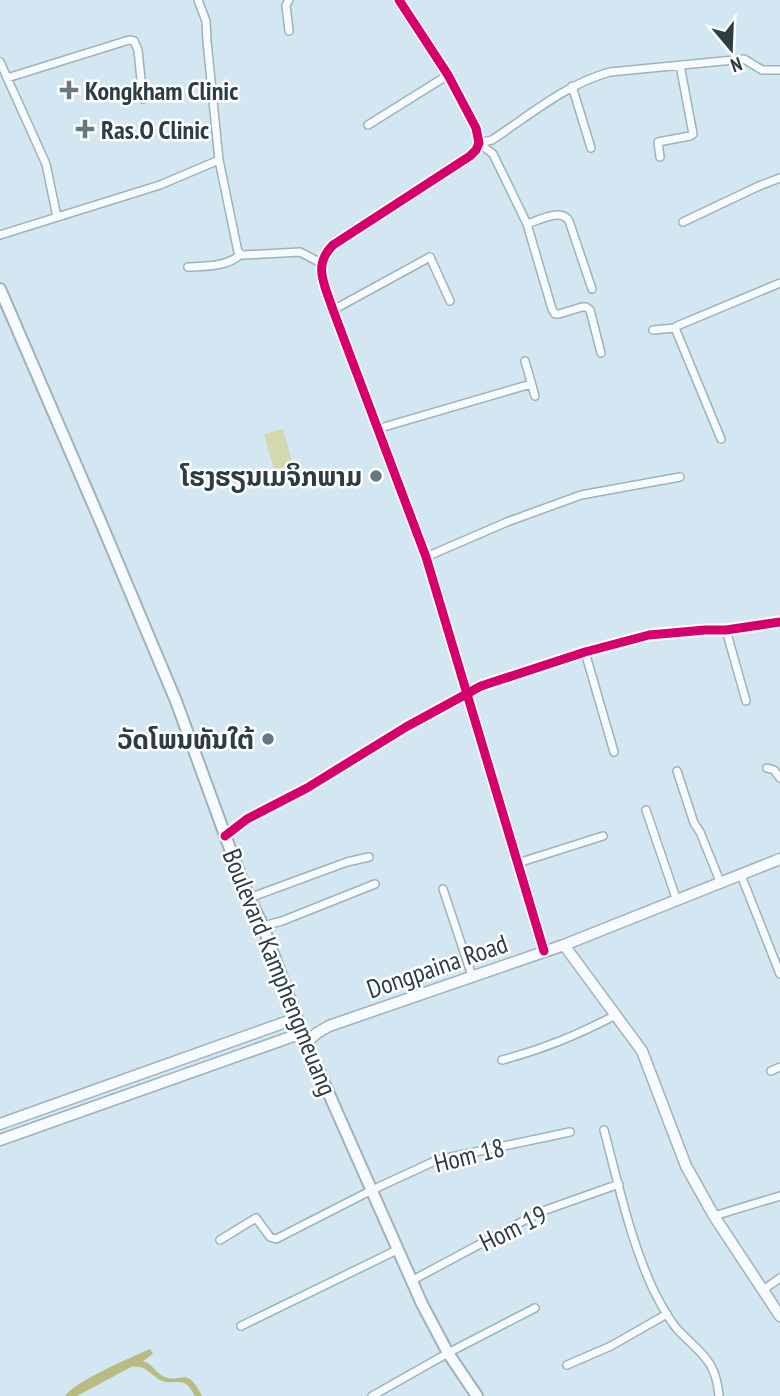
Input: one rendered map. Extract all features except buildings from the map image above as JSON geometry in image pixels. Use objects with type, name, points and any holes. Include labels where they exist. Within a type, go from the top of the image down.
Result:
[{"type":"main road","name":"Boulevard Kamphengmeuang","points":[[0,289],[176,701],[225,836],[263,926],[304,1038],[411,1280],[448,1353],[477,1396]]},
{"type":"main road","name":"Boulevard Kamphengmeuang","points":[[462,1376],[468,1396]]},
{"type":"street","points":[[198,0],[206,21],[219,160],[240,255]]},
{"type":"street","points":[[289,0],[286,5],[289,31]]},
{"type":"street","points":[[399,0],[448,75],[476,128],[479,143],[470,156],[334,245],[321,263],[322,275],[332,310],[426,557],[544,951]]},
{"type":"street","points":[[7,78],[129,40],[134,41],[138,50],[143,99]]},
{"type":"street","points":[[479,143],[492,140],[572,86],[590,77],[610,72],[744,59],[762,70],[780,70]]},
{"type":"street","points":[[0,62],[46,164],[57,217]]},
{"type":"street","points":[[660,157],[658,142],[693,134],[680,65]]},
{"type":"street","points":[[368,125],[448,75]]},
{"type":"street","points":[[572,86],[590,148]]},
{"type":"street","points":[[479,143],[493,154],[527,224],[552,309],[555,314],[582,307],[590,310],[601,353]]},
{"type":"street","points":[[0,235],[160,184],[219,160]]},
{"type":"street","points":[[683,222],[780,178]]},
{"type":"street","points":[[527,224],[559,214],[566,216],[592,289]]},
{"type":"street","points":[[188,267],[220,265],[240,255],[300,252],[321,263]]},
{"type":"street","points":[[332,310],[430,257],[450,300]]},
{"type":"street","points":[[653,330],[675,328],[780,283]]},
{"type":"street","points":[[675,328],[721,439]]},
{"type":"street","points":[[525,361],[535,396]]},
{"type":"street","points":[[377,429],[531,384]]},
{"type":"street","points":[[426,557],[507,522],[581,495],[680,477]]},
{"type":"street","points":[[225,836],[247,819],[307,788],[406,727],[481,686],[585,652],[649,635],[726,630],[780,622]]},
{"type":"street","points":[[726,630],[746,701]]},
{"type":"street","points":[[585,652],[614,752]]},
{"type":"street","points":[[767,768],[774,770],[780,778]]},
{"type":"street","points":[[677,771],[694,823],[720,884]]},
{"type":"street","points":[[646,810],[677,901]]},
{"type":"street","points":[[518,863],[603,836]]},
{"type":"street","points":[[249,898],[347,862],[369,857]]},
{"type":"street","name":"Dongpaina Road","points":[[0,1140],[304,1038],[329,1026],[564,944],[780,859]]},
{"type":"street","points":[[741,875],[780,974]]},
{"type":"street","points":[[263,926],[375,884]]},
{"type":"street","points":[[443,889],[472,976]]},
{"type":"street","points":[[564,944],[642,1051],[686,1166],[714,1216],[780,1316]]},
{"type":"street","points":[[502,1060],[539,1050],[616,1015]]},
{"type":"street","points":[[0,1124],[297,1018]]},
{"type":"street","points":[[771,1071],[780,1067]]},
{"type":"street","points":[[604,1130],[640,1257],[653,1289],[676,1328],[709,1362],[716,1374],[719,1396]]},
{"type":"street","name":"Hom 18","points":[[220,1240],[256,1218],[270,1237],[275,1239],[437,1160],[570,1132]]},
{"type":"street","name":"Hom 19","points":[[411,1280],[540,1212],[619,1184]]},
{"type":"street","points":[[714,1216],[780,1196]]},
{"type":"street","points":[[241,1326],[397,1250]]},
{"type":"street","points":[[763,1290],[780,1278]]},
{"type":"street","points":[[372,1396],[535,1308]]},
{"type":"street","points":[[567,1366],[611,1346],[667,1314]]},
{"type":"shaded area","points":[[283,429],[293,465],[274,470],[264,434]]},
{"type":"shaded area","points":[[150,1349],[153,1354],[143,1361],[167,1378],[182,1377],[191,1380],[202,1396],[195,1396],[184,1383],[166,1382],[142,1368],[131,1367],[77,1396],[65,1396],[92,1376]]},
{"type":"cycle path","points":[[399,0],[448,75],[476,128],[479,143],[470,156],[333,245],[323,260],[322,276],[426,557],[544,951]]},
{"type":"cycle path","points":[[225,836],[247,819],[307,788],[406,727],[481,686],[585,652],[649,635],[726,630],[780,622]]},
{"type":"place","name":"Kongkham Clinic","points":[[69,90]]},
{"type":"place","name":"Ras.O Clinic","points":[[85,129]]},
{"type":"place","name":"ໂຮງຮຽນເມຈິກພາມ","points":[[376,476]]},
{"type":"place","name":"ວັດໂພນທັນໃຕ້","points":[[268,739]]}]
